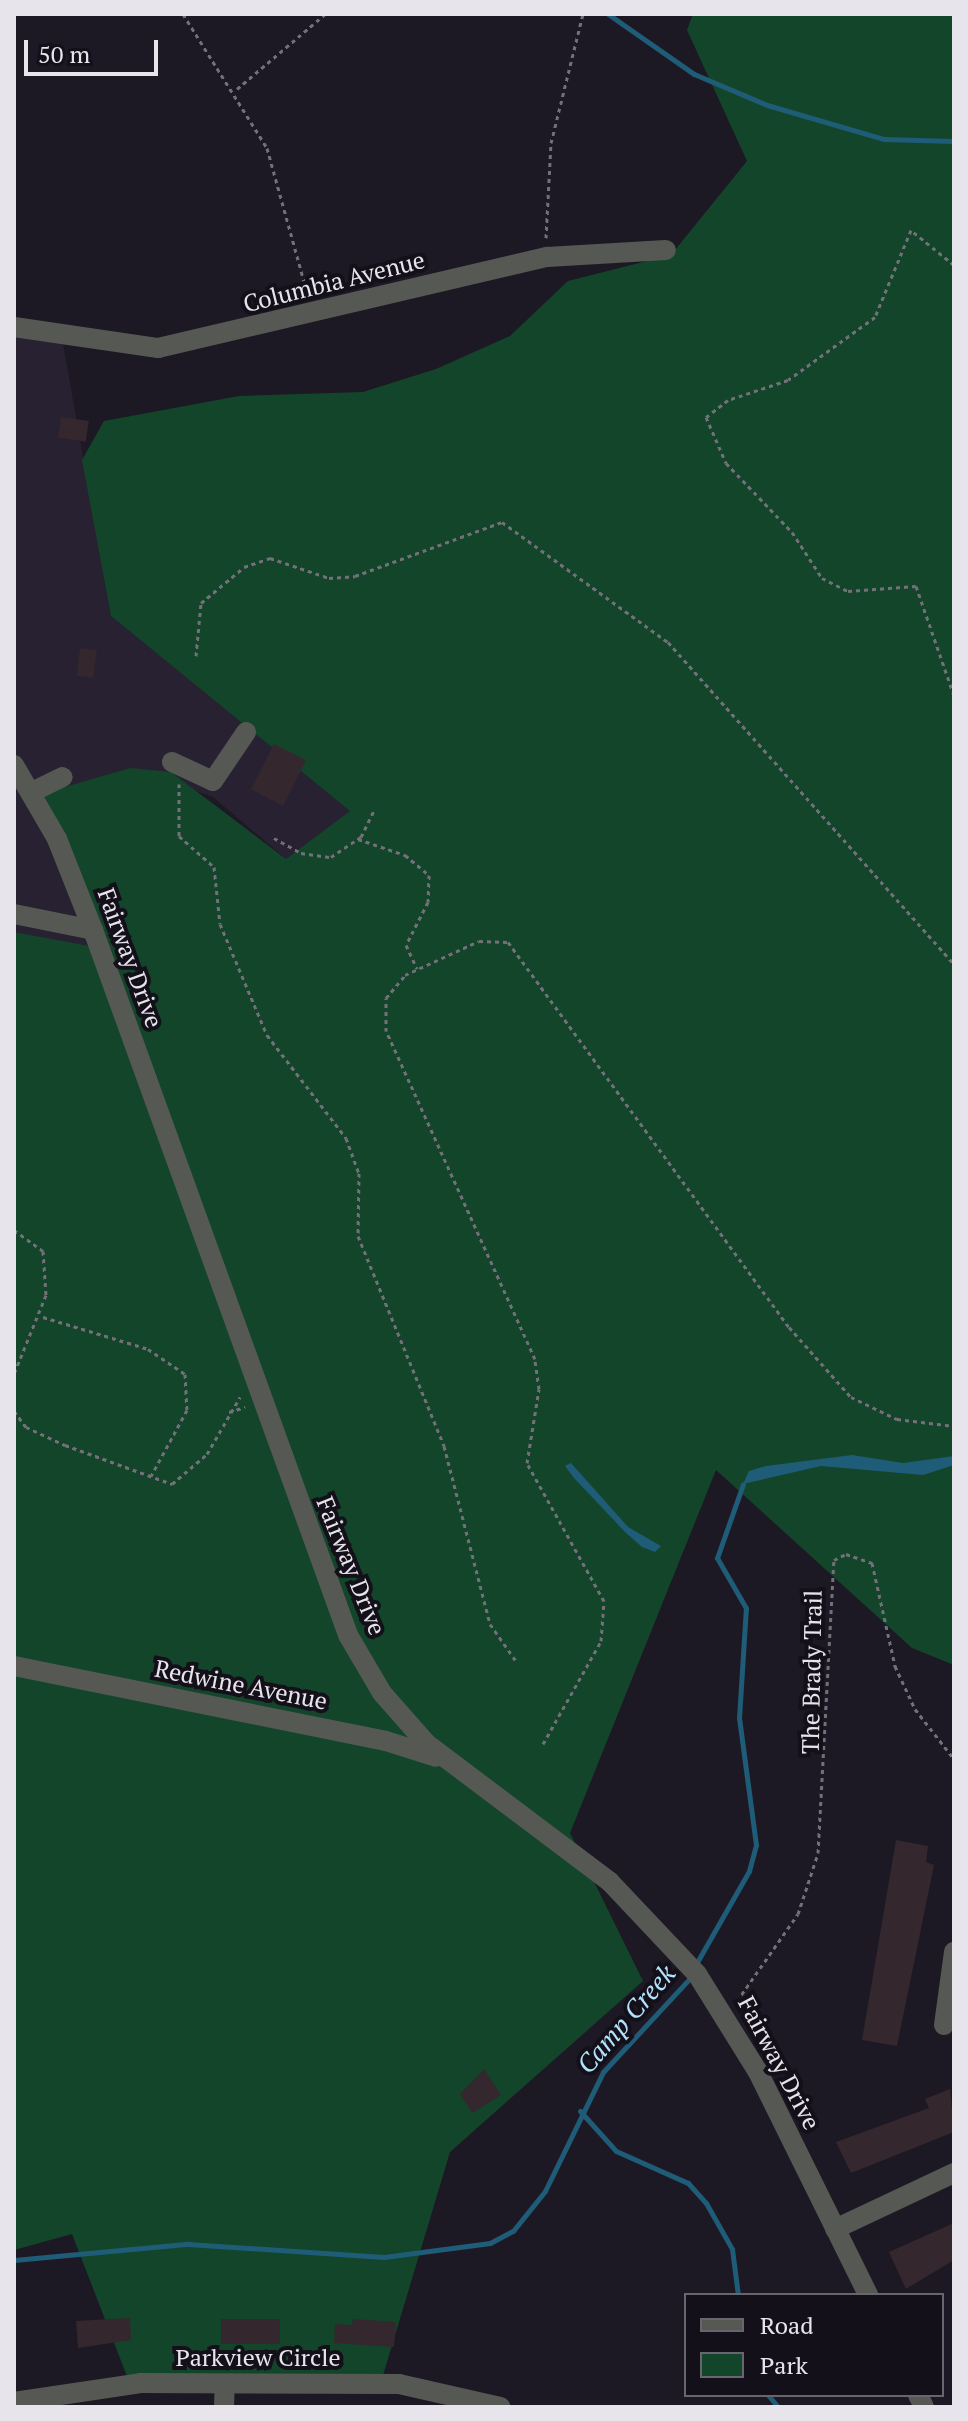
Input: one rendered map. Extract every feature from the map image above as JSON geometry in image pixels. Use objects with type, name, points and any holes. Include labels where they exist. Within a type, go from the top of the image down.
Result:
[{"type":"street","name":"Columbia Avenue","points":[[14,327],[158,348],[312,315],[547,257],[666,250]]},
{"type":"street","points":[[176,763],[213,781],[246,732]]},
{"type":"street","name":"Fairway Drive","points":[[14,765],[32,792],[93,930],[252,1395],[348,1635],[382,1693],[454,1768],[610,1882],[723,2011],[867,2293]]},
{"type":"street","points":[[32,792],[63,777]]},
{"type":"street","points":[[14,914],[93,930]]},
{"type":"street","name":"Redwine Avenue","points":[[14,1666],[386,1741],[454,1768]]},
{"type":"street","points":[[944,2025],[954,1952]]},
{"type":"street","points":[[835,2229],[954,2173]]},
{"type":"street","points":[[224,2407],[225,2384]]},
{"type":"street","name":"Parkview Circle","points":[[14,2402],[75,2388],[225,2384],[426,2387],[500,2407]]},
{"type":"path","points":[[183,14],[236,90],[275,170],[312,315]]},
{"type":"path","points":[[236,90],[325,14]]},
{"type":"path","points":[[547,257],[551,143],[583,14]]},
{"type":"path","points":[[954,265],[911,230],[875,317],[788,380],[728,400],[706,417],[726,463],[792,532],[822,578],[848,591],[916,586],[954,696]]},
{"type":"path","points":[[196,656],[201,603],[244,567],[270,558],[329,578],[355,576],[502,522],[668,642],[954,964]]},
{"type":"path","points":[[176,763],[179,836],[214,867],[220,924],[267,1035],[346,1138],[359,1173],[358,1236],[444,1446],[490,1624],[516,1661]]},
{"type":"path","points":[[274,838],[319,858],[358,839],[374,810]]},
{"type":"path","points":[[358,839],[405,855],[429,875],[428,902],[406,945],[417,969]]},
{"type":"path","points":[[543,1744],[601,1641],[604,1601],[527,1463],[539,1389],[535,1359],[386,1031],[390,988],[417,969],[479,941],[508,942],[789,1327],[851,1397],[897,1419],[954,1426]]},
{"type":"path","points":[[14,1230],[43,1251],[43,1317],[14,1374]]},
{"type":"path","points":[[43,1317],[148,1349],[185,1374],[187,1410],[151,1477]]},
{"type":"path","points":[[226,1414],[252,1395]]},
{"type":"path","points":[[14,1411],[26,1427],[151,1477],[182,1481],[207,1454],[232,1400],[252,1395]]},
{"type":"path","name":"The Brady Trail","points":[[723,2011],[748,1993],[770,1962],[798,1914],[818,1853],[834,1560],[846,1554],[872,1563],[895,1666],[915,1709],[954,1759]]},
{"type":"shaded area","points":[[14,329],[62,338],[111,616],[351,811],[286,859],[213,797],[130,768],[37,795],[89,947],[14,932]]},
{"type":"green space","points":[[693,14],[954,14],[954,1665],[912,1648],[716,1470],[570,1833],[643,1981],[450,2152],[378,2392],[130,2384],[72,2234],[14,2250],[14,932],[89,946],[37,795],[130,768],[171,772],[286,859],[350,811],[111,616],[82,460],[104,421],[239,396],[363,392],[436,369],[510,336],[568,281],[671,255],[747,161],[687,30]]},
{"type":"water","points":[[852,1455],[903,1463],[954,1456],[954,1465],[923,1475],[821,1466],[743,1484],[749,1471],[766,1466]]},
{"type":"water","points":[[571,1463],[628,1527],[661,1546],[655,1552],[642,1547],[625,1532],[574,1478],[565,1466]]},
{"type":"building","points":[[61,417],[89,421],[86,442],[58,438]]},
{"type":"building","points":[[80,648],[97,650],[93,678],[77,676]]},
{"type":"building","points":[[274,744],[306,760],[283,806],[251,789]]},
{"type":"building","points":[[896,1840],[928,1846],[926,1862],[934,1865],[897,2046],[862,2040]]},
{"type":"building","points":[[484,2069],[501,2095],[472,2113],[460,2094]]},
{"type":"building","points":[[950,2089],[954,2132],[851,2173],[836,2142],[929,2108],[925,2099]]},
{"type":"building","points":[[954,2223],[954,2260],[906,2289],[889,2252]]},
{"type":"building","points":[[130,2318],[131,2340],[78,2348],[76,2321]]},
{"type":"building","points":[[221,2319],[280,2319],[280,2344],[221,2344]]},
{"type":"building","points":[[353,2319],[396,2322],[394,2347],[334,2343],[335,2324],[352,2325]]},
{"type":"waterway","points":[[608,14],[694,74],[767,105],[884,139],[954,141]]},
{"type":"waterway","name":"Camp Creek","points":[[696,1964],[749,1871],[756,1845],[739,1718],[746,1608],[717,1558],[743,1484]]},
{"type":"waterway","name":"Camp Creek","points":[[14,2260],[188,2244],[384,2257],[490,2243],[513,2231],[545,2191],[603,2072],[691,1977]]},
{"type":"waterway","points":[[580,2111],[616,2151],[688,2183],[706,2203],[732,2249],[738,2293]]},
{"type":"waterway","points":[[770,2397],[778,2407]]}]
